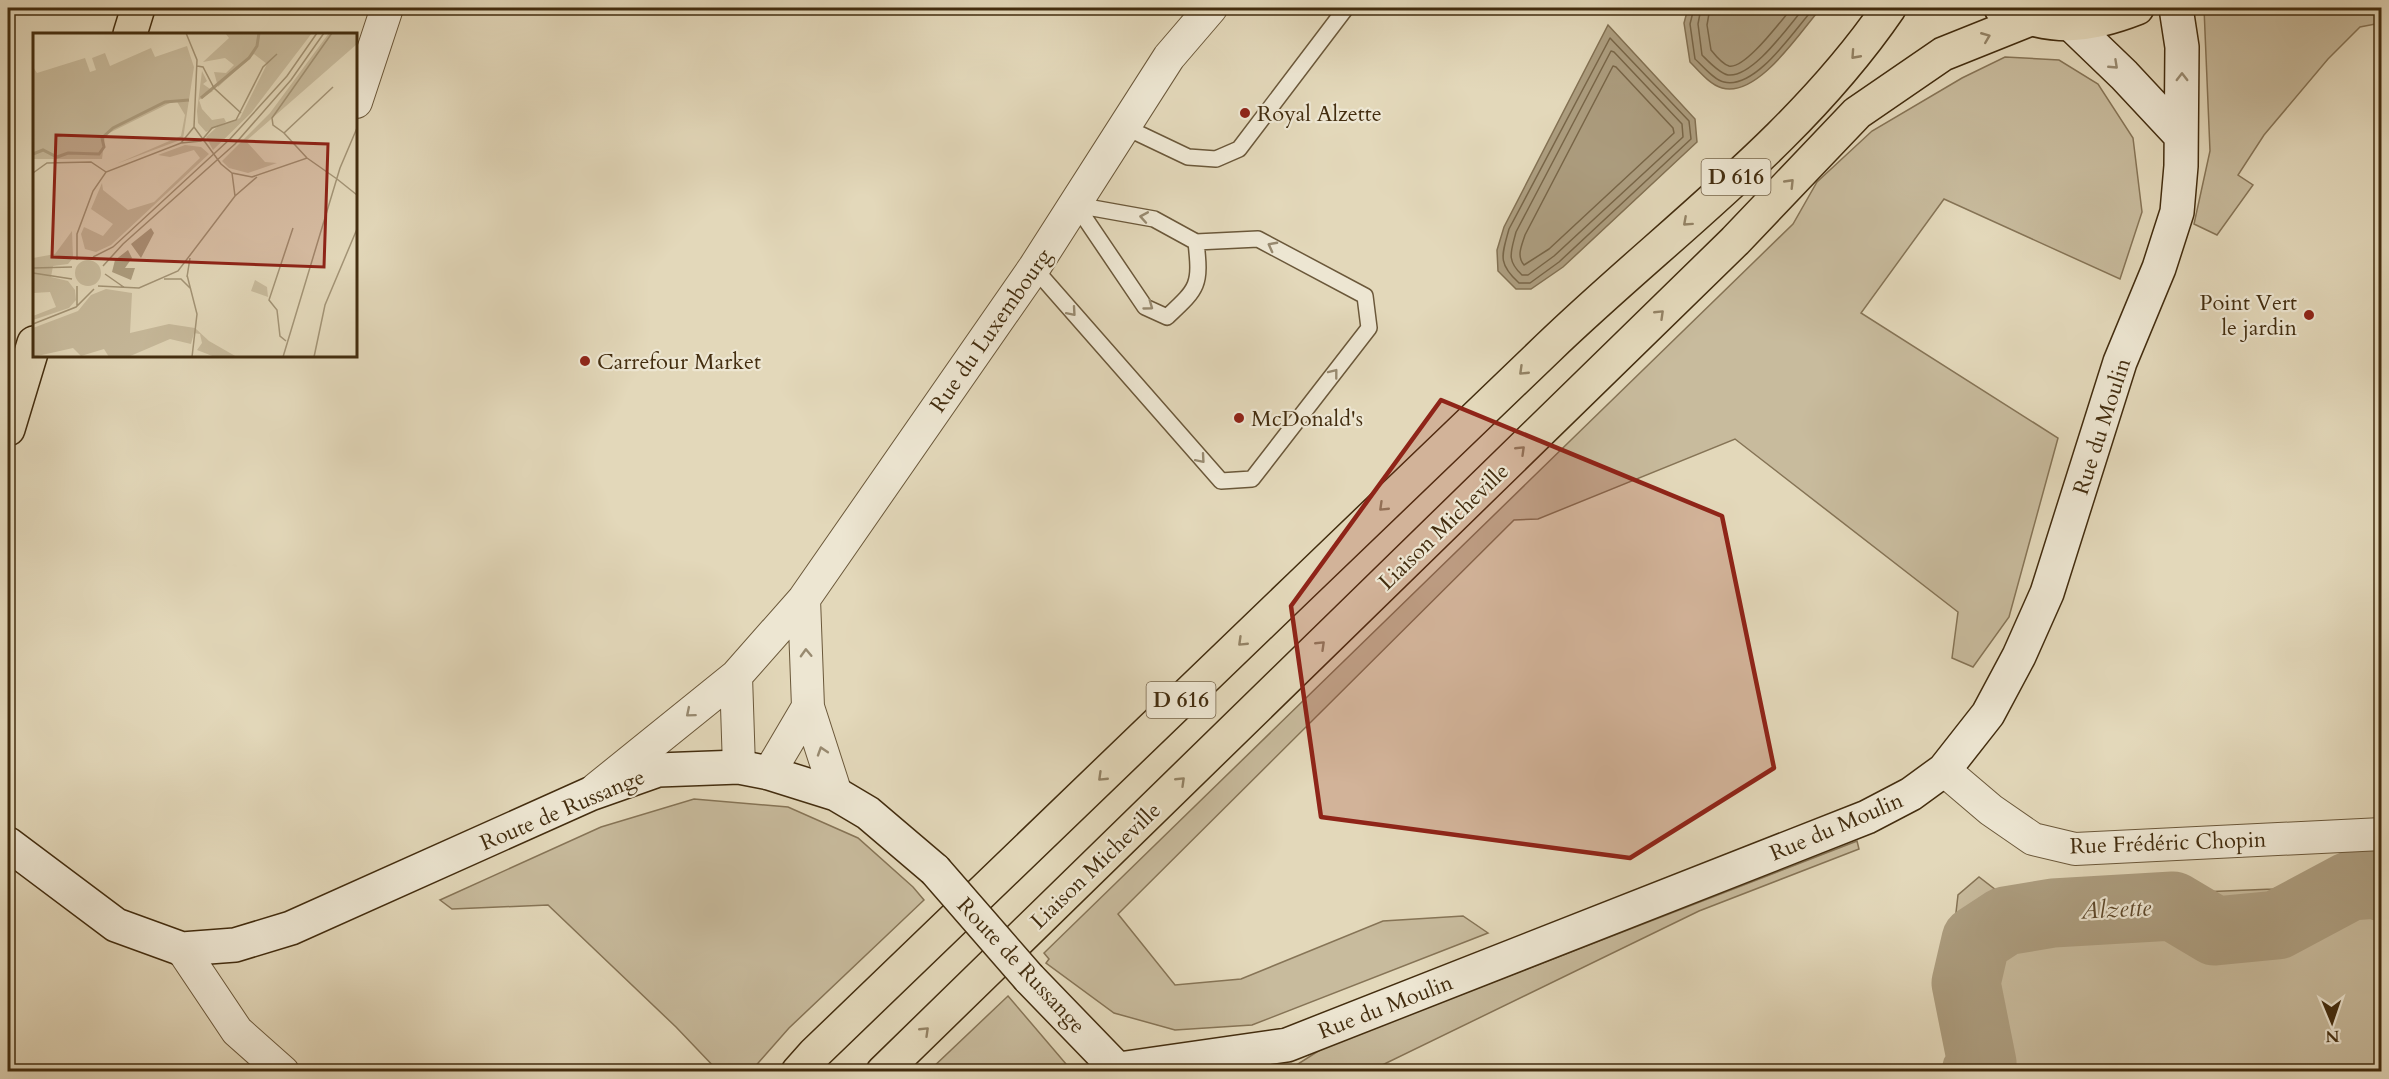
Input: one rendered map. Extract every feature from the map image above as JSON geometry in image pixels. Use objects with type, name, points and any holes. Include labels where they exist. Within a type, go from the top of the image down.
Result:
[{"type":"main road","points":[[130,33],[138,8]]},
{"type":"main road","name":"D 616","points":[[798,1071],[1565,331],[1773,144],[1861,48],[1889,8]]},
{"type":"main road","points":[[2015,14],[2072,25],[2108,19],[2137,8]]},
{"type":"main road","name":"Liaison Micheville","points":[[883,1071],[1735,241],[1857,113],[1943,54],[2015,14]]},
{"type":"main road","points":[[8,429],[33,346]]},
{"type":"street","points":[[357,99],[387,8]]},
{"type":"street","points":[[1169,57],[1182,8]]},
{"type":"street","points":[[1169,57],[1211,8]]},
{"type":"street","name":"Rue du Moulin","points":[[1118,1071],[1287,1045],[1867,817],[1911,794],[1944,770],[1988,714],[2019,656],[2047,593],[2120,362],[2159,268],[2177,212],[2182,47],[2176,8]]},
{"type":"street","points":[[2072,25],[2124,75],[2181,136]]},
{"type":"street","name":"Rue du Luxembourg","points":[[590,794],[736,676],[804,599],[1034,268],[1169,57]]},
{"type":"street","points":[[804,599],[808,707],[836,794]]},
{"type":"street","points":[[736,676],[754,770]]},
{"type":"street","points":[[754,770],[808,707]]},
{"type":"street","name":"Route de Russange","points":[[8,844],[116,925],[182,949],[236,945],[291,927],[590,794],[658,770],[754,770],[836,794],[867,813],[935,870],[1029,978],[1118,1071]]},
{"type":"street","name":"Rue Frédéric Chopin","points":[[1944,770],[1991,810],[2033,839],[2075,849],[2382,834]]},
{"type":"street","points":[[182,949],[237,1031],[283,1071]]},
{"type":"street","points":[[1268,1071],[1287,1045]]},
{"type":"lane","points":[[1125,126],[1188,157],[1216,159],[1239,148],[1346,8]]},
{"type":"lane","points":[[1076,205],[1145,307],[1167,317],[1193,292],[1199,269],[1196,242]]},
{"type":"lane","points":[[1034,268],[1221,481],[1252,479],[1369,328],[1365,296],[1258,239],[1196,242],[1154,219],[1076,205]]},
{"type":"highlighted area","points":[[1441,400],[1722,516],[1774,768],[1630,858],[1321,817],[1291,606]]},
{"type":"shaded area","points":[[2204,8],[2381,8],[2381,23],[2360,27],[2328,59],[2264,135],[2238,175],[2253,185],[2217,235],[2194,224],[2210,151]]},
{"type":"shaded area","points":[[2005,57],[2059,60],[2098,84],[2133,138],[2142,212],[2120,279],[1944,199],[1861,313],[2058,438],[2009,617],[1973,667],[1952,658],[1958,612],[1735,439],[1538,519],[1514,520],[1118,914],[1175,985],[1241,979],[1383,921],[1463,916],[1488,933],[1252,1025],[1175,1030],[1114,1013],[1046,963],[1049,959],[1044,953],[1793,224],[1817,182],[1872,131],[1962,78]]},
{"type":"shaded area","points":[[694,799],[788,807],[858,838],[913,887],[924,900],[789,1028],[751,1071],[718,1071],[676,1027],[548,905],[452,909],[440,900],[601,827]]},
{"type":"shaded area","points":[[1857,841],[1859,849],[1699,911],[1370,1071],[1287,1071],[1323,1048]]},
{"type":"shaded area","points":[[2381,861],[2381,1071],[1955,1071],[1943,1027],[1958,895],[1979,877],[2009,900],[2273,889],[2357,863]]},
{"type":"shaded area","points":[[1008,996],[1072,1071],[929,1071]]},
{"type":"water","points":[[1688,8],[1821,8],[1777,61],[1764,73],[1750,83],[1736,88],[1722,88],[1704,77],[1690,62],[1684,23]]},
{"type":"water","points":[[1608,25],[1695,119],[1697,142],[1563,267],[1531,289],[1516,289],[1498,271],[1497,250],[1504,227]]},
{"type":"waterway","name":"Alzette","points":[[1976,1072],[1982,1063],[1966,983],[1976,940],[2005,921],[2053,913],[2173,906],[2215,931],[2277,925],[2350,886],[2376,884],[2382,887]]},
{"type":"place","name":"Royal Alzette","points":[[1245,113]]},
{"type":"place","name":"Point Vert le jardin","points":[[2309,315]]},
{"type":"place","name":"Carrefour Market","points":[[585,361]]},
{"type":"place","name":"McDonald's","points":[[1239,418]]}]
